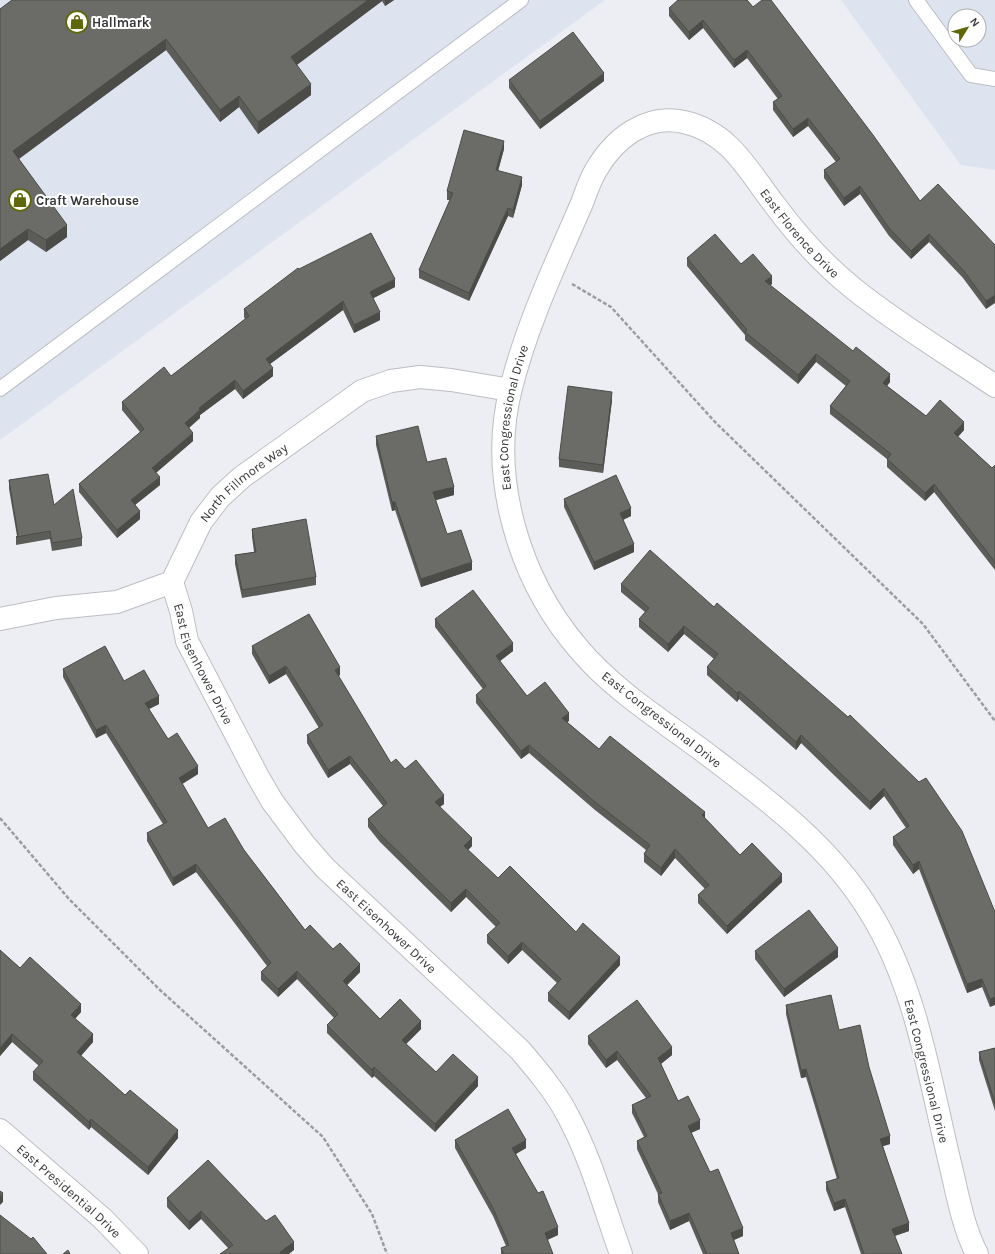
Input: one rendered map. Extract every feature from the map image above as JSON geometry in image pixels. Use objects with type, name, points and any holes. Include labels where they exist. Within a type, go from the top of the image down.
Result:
[{"type":"street","name":"East Florence Drive","points":[[609,151],[630,130],[656,120],[681,121],[708,130],[731,147],[779,211],[813,251],[851,287],[885,312],[995,386]]},
{"type":"street","name":"East Congressional Drive","points":[[609,151],[596,171],[552,274],[527,338],[510,390],[505,428],[504,459],[506,491],[519,544],[532,578],[554,616],[579,650],[612,682],[774,805],[810,837],[843,872],[870,911],[893,954],[914,1014],[962,1212],[977,1254]]},
{"type":"street","name":"North Fillmore Way","points":[[172,582],[201,522],[220,497],[242,477],[362,391],[391,381],[420,377],[451,380],[510,390]]},
{"type":"street","points":[[0,618],[56,608],[117,602],[172,582]]},
{"type":"street","name":"East Eisenhower Drive","points":[[172,582],[182,611],[187,641],[272,801],[304,844],[325,868],[520,1050],[540,1074],[567,1114],[586,1155],[620,1254]]},
{"type":"street","name":"East Presidential Drive","points":[[0,1130],[102,1218],[136,1254]]},
{"type":"lane","points":[[0,389],[521,0]]},
{"type":"lane","points":[[916,0],[971,75],[995,79]]},
{"type":"path","points":[[572,284],[611,307],[715,422],[923,624],[995,721]]},
{"type":"path","points":[[0,818],[69,899],[160,990],[323,1137],[372,1214],[387,1254]]},
{"type":"shaded area","points":[[0,0],[605,0],[0,440]]},
{"type":"shaded area","points":[[841,0],[995,0],[995,170],[961,165]]},
{"type":"building","points":[[12,0],[368,0],[291,57],[311,84],[258,122],[239,96],[220,110],[166,39],[13,151],[67,225],[46,240],[28,229],[0,249],[0,9]]},
{"type":"building","points":[[678,0],[747,0],[753,7],[762,0],[771,0],[873,135],[920,201],[938,184],[995,245],[995,295],[986,301],[963,270],[929,234],[911,251],[889,228],[860,186],[844,198],[824,170],[840,159],[808,118],[793,129],[773,102],[782,96],[747,50],[734,60],[703,20],[689,32],[669,8]]},
{"type":"building","points":[[573,32],[604,73],[540,121],[509,80]]},
{"type":"building","points":[[464,130],[504,141],[496,170],[522,177],[513,210],[508,208],[469,293],[419,270],[453,193],[447,191]]},
{"type":"building","points":[[371,233],[395,279],[370,292],[380,312],[354,325],[343,301],[266,359],[273,368],[243,391],[235,380],[199,408],[200,410],[185,423],[193,433],[152,468],[160,477],[131,500],[140,511],[117,530],[79,484],[144,429],[122,402],[164,367],[171,376],[249,316],[244,309],[298,268],[299,269]]},
{"type":"building","points":[[715,234],[741,264],[753,254],[772,276],[765,281],[853,351],[856,347],[890,374],[883,383],[926,416],[940,400],[964,422],[954,433],[992,468],[995,465],[995,562],[934,484],[925,493],[887,459],[891,454],[830,406],[850,381],[816,354],[798,375],[745,332],[747,330],[687,258]]},
{"type":"building","points":[[568,386],[612,392],[603,465],[559,459]]},
{"type":"building","points":[[418,426],[427,462],[446,458],[454,487],[433,492],[447,534],[461,530],[472,562],[421,579],[395,502],[392,502],[376,436]]},
{"type":"building","points":[[48,474],[54,505],[73,489],[82,538],[52,543],[50,531],[16,537],[18,535],[9,480]]},
{"type":"building","points":[[616,475],[631,508],[620,513],[634,544],[594,562],[564,499]]},
{"type":"building","points":[[306,519],[316,577],[242,590],[235,555],[256,552],[252,529]]},
{"type":"building","points":[[650,550],[714,607],[717,603],[848,717],[850,715],[919,782],[926,778],[962,831],[995,912],[995,997],[990,999],[982,979],[967,984],[919,861],[913,865],[893,837],[909,826],[884,788],[870,802],[801,735],[796,742],[739,691],[737,693],[707,667],[718,654],[684,626],[668,644],[639,619],[649,608],[621,584]]},
{"type":"building","points":[[473,590],[513,643],[496,656],[527,696],[545,682],[569,713],[562,718],[599,749],[610,736],[705,812],[702,815],[740,855],[752,843],[782,874],[727,926],[698,895],[709,885],[675,849],[661,868],[644,854],[650,845],[595,802],[529,745],[521,751],[476,695],[486,686],[435,619]]},
{"type":"building","points":[[309,614],[340,667],[335,670],[391,763],[396,759],[405,769],[416,760],[444,795],[435,802],[472,838],[464,846],[498,878],[510,866],[576,932],[583,923],[620,957],[569,1012],[548,993],[561,979],[522,942],[508,956],[487,935],[500,923],[466,889],[451,903],[380,834],[368,819],[387,803],[350,756],[328,770],[307,735],[323,725],[286,666],[269,676],[252,646]]},
{"type":"building","points":[[105,646],[124,681],[144,670],[159,696],[145,703],[168,739],[177,733],[198,766],[179,778],[208,828],[225,818],[244,850],[305,930],[310,925],[333,949],[340,943],[360,964],[343,981],[380,1019],[400,999],[421,1021],[402,1040],[436,1072],[453,1054],[478,1077],[435,1124],[374,1067],[372,1070],[327,1025],[338,1014],[297,971],[278,989],[261,972],[271,963],[196,864],[173,878],[147,833],[167,822],[106,725],[96,730],[63,669]]},
{"type":"building","points":[[809,910],[838,948],[784,989],[755,951]]},
{"type":"building","points":[[0,950],[20,968],[30,957],[81,1004],[71,1015],[93,1034],[77,1052],[125,1095],[130,1090],[178,1130],[148,1167],[91,1119],[89,1122],[33,1072],[43,1061],[12,1034],[0,1048]]},
{"type":"building","points":[[831,995],[839,1030],[860,1025],[869,1067],[890,1136],[880,1139],[909,1223],[892,1229],[902,1254],[864,1254],[845,1199],[834,1203],[826,1182],[839,1178],[806,1069],[801,1070],[786,1005]]},
{"type":"building","points":[[637,1000],[672,1047],[658,1058],[678,1101],[688,1096],[700,1120],[688,1126],[710,1172],[718,1169],[743,1228],[731,1233],[739,1254],[707,1254],[689,1213],[670,1221],[658,1194],[662,1193],[637,1141],[647,1136],[632,1105],[651,1096],[617,1051],[606,1060],[588,1036]]},
{"type":"building","points":[[995,1048],[995,1103],[979,1052]]},
{"type":"building","points":[[508,1109],[526,1140],[512,1148],[538,1193],[543,1191],[558,1227],[545,1233],[553,1254],[504,1254],[501,1248],[509,1245],[493,1208],[455,1140]]},
{"type":"building","points":[[208,1160],[266,1221],[275,1215],[294,1242],[280,1252],[281,1254],[220,1254],[233,1245],[201,1211],[189,1222],[167,1198]]},
{"type":"building","points":[[0,1215],[31,1239],[33,1237],[47,1254],[0,1254]]},
{"type":"building","points":[[68,1250],[70,1254],[63,1254]]},
{"type":"place","name":"Hallmark","points":[[77,22]]},
{"type":"place","name":"Craft Warehouse","points":[[20,200]]}]
